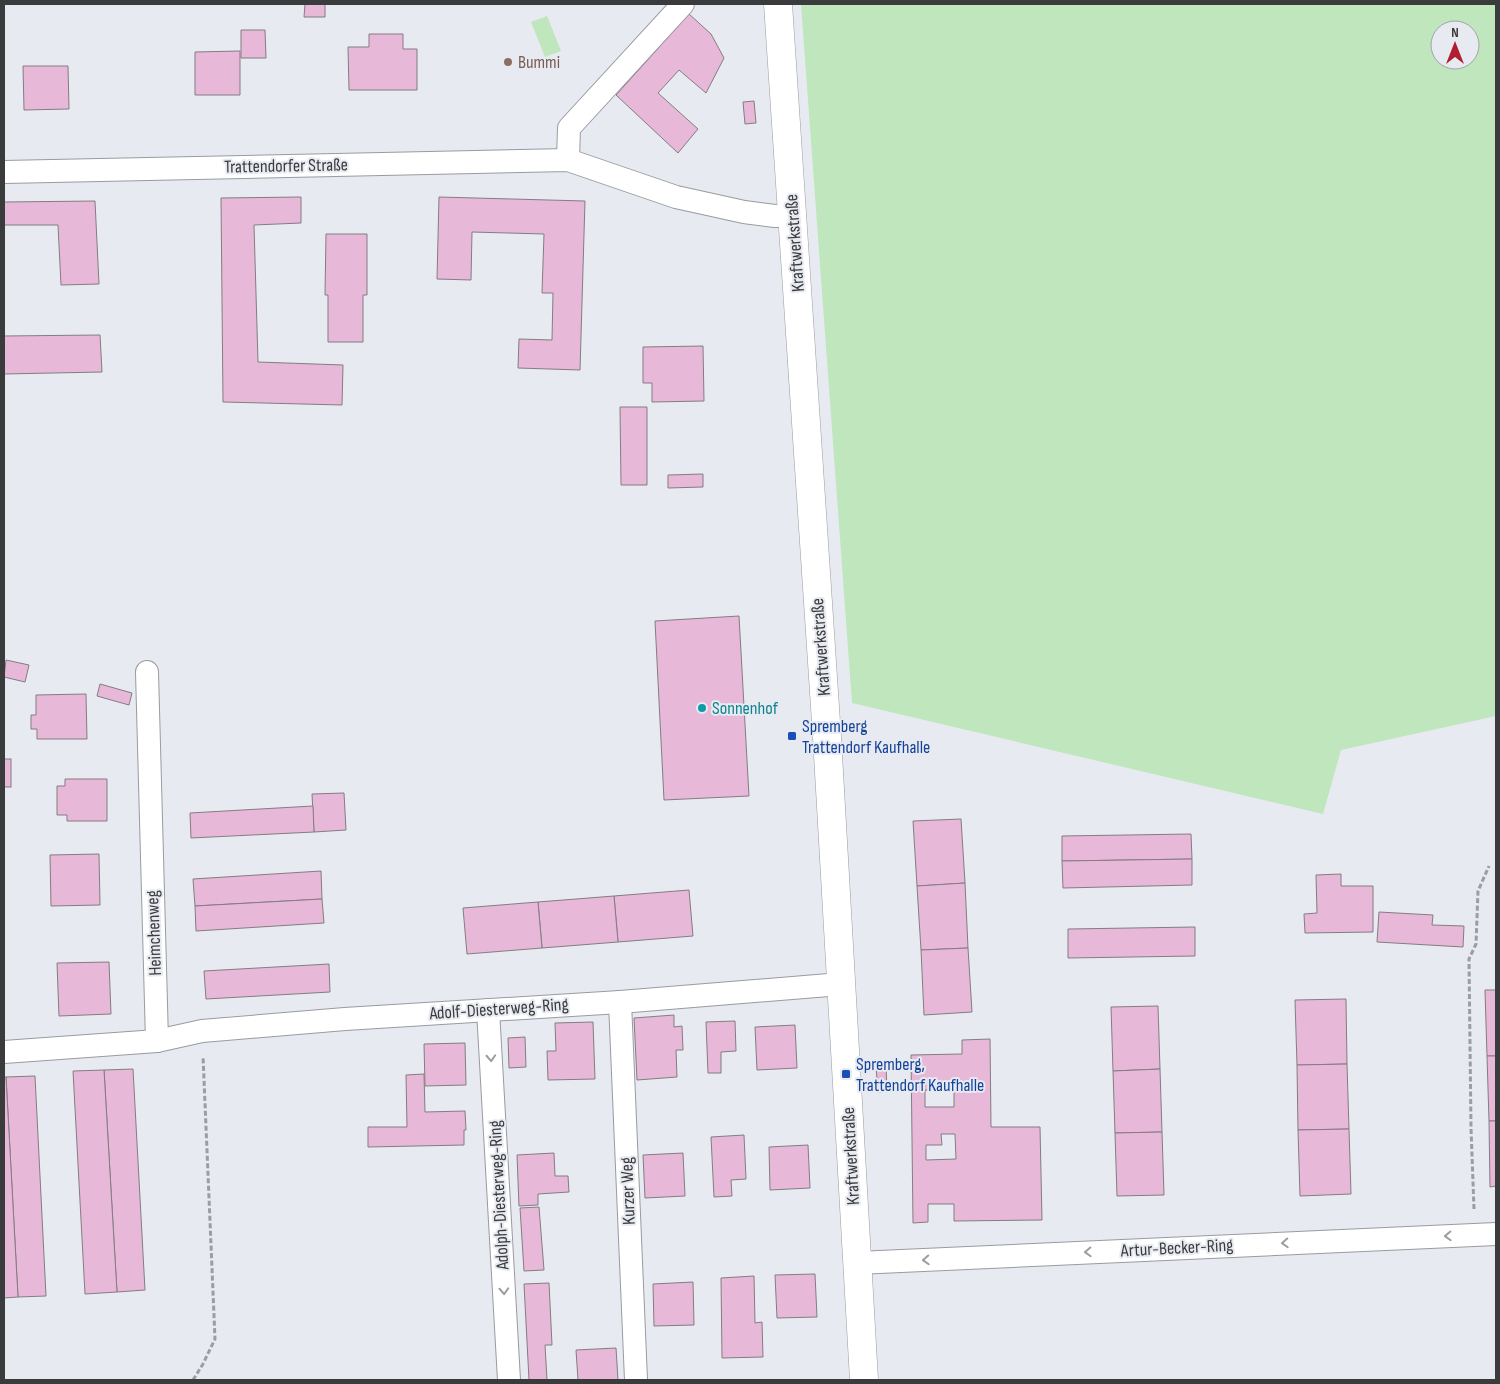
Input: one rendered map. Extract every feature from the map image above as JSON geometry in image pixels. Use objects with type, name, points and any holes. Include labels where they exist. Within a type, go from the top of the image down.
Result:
[{"type":"main road","name":"Kraftwerkstraße","points":[[778,4],[826,723],[864,1380]]},
{"type":"street","points":[[568,160],[569,128],[682,4]]},
{"type":"street","name":"Trattendorfer Straße","points":[[4,172],[568,160],[676,197],[744,212],[775,216],[793,215]]},
{"type":"street","name":"Heimchenweg","points":[[147,672],[157,1041]]},
{"type":"street","name":"Adolf-Diesterweg-Ring","points":[[157,1041],[202,1031],[345,1019],[620,1002],[841,984]]},
{"type":"street","name":"Kurzer Weg","points":[[620,1002],[636,1380]]},
{"type":"street","name":"Adolph-Diesterweg-Ring","points":[[488,1010],[509,1380]]},
{"type":"street","points":[[4,1052],[157,1041]]},
{"type":"street","name":"Artur-Becker-Ring","points":[[857,1263],[1485,1235]]},
{"type":"path","points":[[1485,1235],[1471,1128],[1470,959],[1476,944],[1478,891],[1490,866]]},
{"type":"path","points":[[193,1380],[215,1339],[202,1031]]},
{"type":"green space","points":[[801,4],[1496,4],[1496,716],[1341,750],[1323,814],[852,703]]},
{"type":"green space","points":[[547,16],[561,51],[545,57],[531,22]]},
{"type":"building","points":[[305,4],[325,4],[325,17],[304,17]]},
{"type":"building","points":[[689,14],[711,34],[724,58],[706,93],[679,70],[658,93],[698,129],[678,153],[616,95]]},
{"type":"building","points":[[241,30],[265,30],[266,58],[241,58]]},
{"type":"building","points":[[369,34],[403,34],[403,49],[417,49],[417,90],[349,90],[348,47],[369,47]]},
{"type":"building","points":[[240,51],[240,95],[195,95],[195,52]]},
{"type":"building","points":[[23,66],[68,66],[69,109],[24,110]]},
{"type":"building","points":[[754,101],[756,123],[745,124],[743,102]]},
{"type":"building","points":[[301,197],[301,223],[254,225],[258,362],[343,365],[342,405],[223,402],[221,198]]},
{"type":"building","points":[[439,197],[585,201],[580,370],[518,368],[519,339],[552,340],[553,293],[542,293],[544,234],[472,232],[471,280],[437,279]]},
{"type":"building","points":[[95,201],[99,284],[61,285],[58,225],[4,225],[4,202]]},
{"type":"building","points":[[326,234],[367,234],[367,295],[363,295],[363,342],[328,342],[328,295],[325,295]]},
{"type":"building","points":[[100,335],[102,372],[4,374],[4,336]]},
{"type":"building","points":[[703,346],[704,401],[652,402],[652,383],[643,383],[643,347]]},
{"type":"building","points":[[620,407],[647,407],[647,485],[621,485]]},
{"type":"building","points":[[703,474],[703,487],[668,488],[668,475]]},
{"type":"building","name":"Sonnenhof","points":[[739,616],[749,796],[664,800],[655,621]]},
{"type":"building","points":[[6,660],[29,665],[25,682],[4,677]]},
{"type":"building","points":[[100,684],[132,693],[129,705],[97,696]]},
{"type":"building","points":[[86,694],[87,739],[37,739],[37,729],[31,729],[31,715],[36,715],[36,695]]},
{"type":"building","points":[[4,759],[11,759],[11,787],[4,787]]},
{"type":"building","points":[[65,779],[107,779],[107,821],[67,821],[67,815],[57,815],[57,786],[65,786]]},
{"type":"building","points":[[344,793],[346,830],[314,832],[312,794]]},
{"type":"building","points":[[313,806],[314,832],[191,838],[190,813]]},
{"type":"building","points":[[961,819],[965,883],[917,886],[913,821]]},
{"type":"building","points":[[1191,834],[1192,859],[1062,861],[1062,836]]},
{"type":"building","points":[[99,854],[100,905],[51,906],[50,855]]},
{"type":"building","points":[[1192,859],[1192,885],[1063,888],[1062,861]]},
{"type":"building","points":[[321,871],[322,899],[195,906],[193,879]]},
{"type":"building","points":[[1341,874],[1341,886],[1373,886],[1373,932],[1305,933],[1304,914],[1317,913],[1316,875]]},
{"type":"building","points":[[965,883],[968,948],[921,950],[917,886]]},
{"type":"building","points":[[689,890],[693,936],[618,942],[614,896]]},
{"type":"building","points":[[614,896],[618,942],[542,948],[538,902]]},
{"type":"building","points":[[322,899],[324,923],[196,931],[195,906]]},
{"type":"building","points":[[538,902],[542,948],[467,954],[463,908]]},
{"type":"building","points":[[1379,912],[1433,915],[1432,925],[1464,926],[1463,947],[1377,942]]},
{"type":"building","points":[[1195,927],[1195,956],[1068,958],[1068,929]]},
{"type":"building","points":[[968,948],[972,1012],[924,1015],[921,950]]},
{"type":"building","points":[[109,962],[111,1014],[59,1016],[57,963]]},
{"type":"building","points":[[329,964],[330,992],[206,999],[204,971]]},
{"type":"building","points":[[1485,990],[1496,990],[1496,1056],[1487,1056]]},
{"type":"building","points":[[1346,999],[1347,1064],[1297,1065],[1295,1000]]},
{"type":"building","points":[[1158,1006],[1160,1069],[1113,1071],[1111,1007]]},
{"type":"building","points":[[674,1015],[674,1027],[682,1026],[683,1050],[676,1050],[677,1077],[637,1080],[634,1018]]},
{"type":"building","points":[[735,1021],[736,1051],[721,1052],[721,1073],[708,1073],[706,1022]]},
{"type":"building","points":[[593,1022],[595,1079],[548,1080],[547,1051],[556,1051],[555,1023]]},
{"type":"building","points":[[795,1025],[797,1068],[757,1070],[755,1027]]},
{"type":"building","points":[[525,1037],[526,1067],[509,1068],[508,1038]]},
{"type":"building","points":[[990,1039],[991,1127],[1040,1127],[1042,1220],[954,1221],[954,1204],[928,1204],[928,1222],[913,1223],[911,1055],[962,1054],[962,1040]],"holes":[[[940,1083],[954,1083],[954,1107],[925,1107],[925,1090],[940,1090]],[[941,1134],[955,1134],[956,1159],[926,1160],[926,1145],[942,1145]]]},
{"type":"building","points":[[465,1043],[466,1085],[425,1086],[424,1044]]},
{"type":"building","points":[[1487,1056],[1496,1056],[1496,1121],[1489,1121]]},
{"type":"building","points":[[1347,1064],[1349,1129],[1298,1130],[1297,1065]]},
{"type":"building","points":[[886,1066],[887,1091],[878,1092],[876,1067]]},
{"type":"building","points":[[133,1069],[145,1290],[117,1292],[104,1070]]},
{"type":"building","points":[[1160,1069],[1162,1132],[1115,1133],[1113,1071]]},
{"type":"building","points":[[104,1070],[117,1292],[85,1294],[73,1071]]},
{"type":"building","points":[[424,1074],[425,1112],[465,1111],[466,1130],[464,1130],[464,1145],[368,1147],[368,1127],[407,1127],[406,1075]]},
{"type":"building","points":[[35,1076],[46,1296],[18,1297],[6,1077]]},
{"type":"building","points":[[4,1077],[6,1077],[18,1297],[4,1298]]},
{"type":"building","points":[[1489,1121],[1496,1121],[1496,1186],[1490,1187]]},
{"type":"building","points":[[1349,1129],[1351,1194],[1300,1196],[1298,1130]]},
{"type":"building","points":[[1162,1132],[1164,1195],[1117,1196],[1115,1133]]},
{"type":"building","points":[[744,1135],[746,1179],[731,1180],[732,1196],[714,1197],[711,1137]]},
{"type":"building","points":[[808,1145],[810,1188],[770,1190],[769,1147]]},
{"type":"building","points":[[554,1153],[555,1176],[568,1176],[569,1192],[538,1194],[538,1205],[519,1206],[517,1155]]},
{"type":"building","points":[[683,1153],[685,1196],[645,1198],[643,1155]]},
{"type":"building","points":[[539,1207],[544,1270],[524,1271],[520,1208]]},
{"type":"building","points":[[815,1274],[817,1317],[777,1318],[775,1275]]},
{"type":"building","points":[[754,1276],[755,1323],[762,1322],[763,1357],[722,1358],[721,1278]]},
{"type":"building","points":[[693,1282],[694,1325],[654,1326],[653,1284]]},
{"type":"building","points":[[549,1283],[552,1345],[545,1345],[547,1380],[529,1380],[524,1284]]},
{"type":"building","points":[[616,1348],[618,1380],[578,1380],[576,1350]]},
{"type":"place","name":"Bummi","points":[[508,62]]},
{"type":"place","name":"Sonnenhof","points":[[702,708]]},
{"type":"place","name":"Spremberg Trattendorf Kaufhalle","points":[[792,736]]},
{"type":"place","name":"Spremberg, Trattendorf Kaufhalle","points":[[846,1074]]}]
